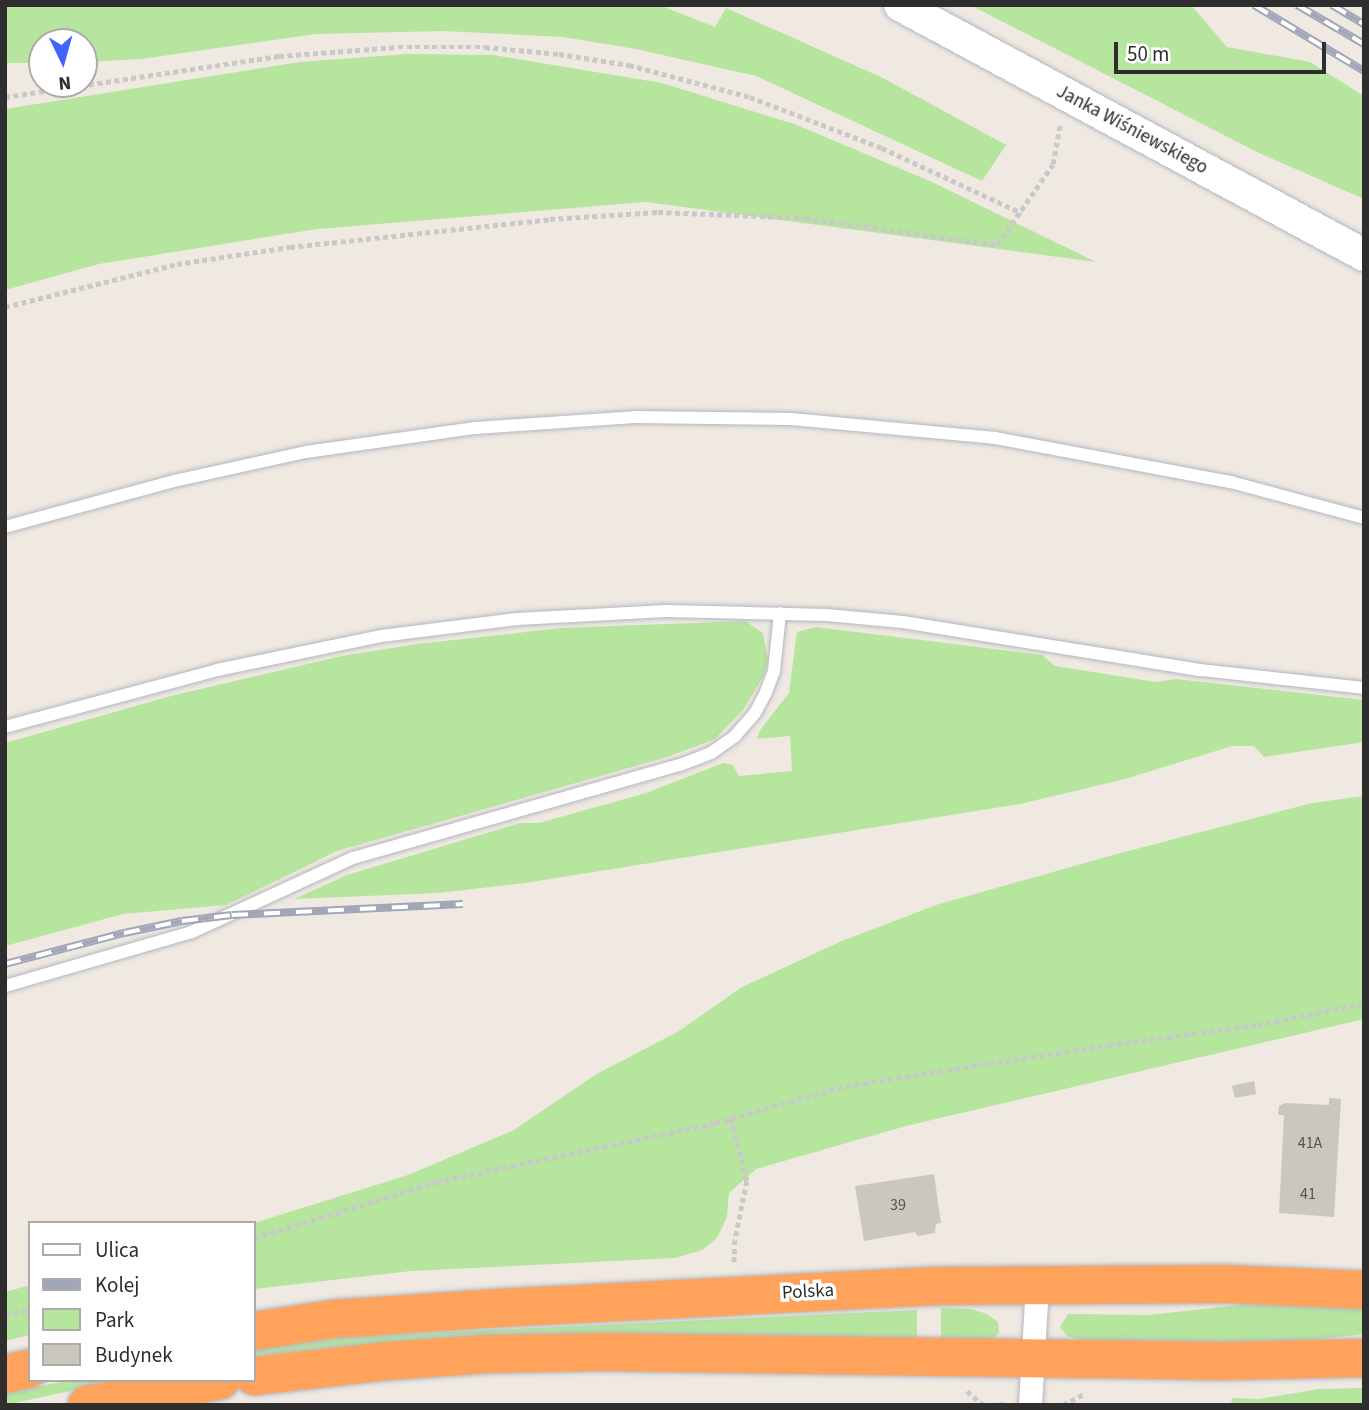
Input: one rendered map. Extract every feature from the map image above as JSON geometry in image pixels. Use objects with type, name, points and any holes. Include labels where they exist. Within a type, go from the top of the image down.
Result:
[{"type":"highway","name":"Polska","points":[[256,1331],[333,1319],[499,1308],[1037,1283],[1227,1284],[1364,1290]]},
{"type":"highway","points":[[256,1376],[488,1354],[603,1352],[1222,1361],[1364,1358]]},
{"type":"highway","points":[[5,1374],[28,1368]]},
{"type":"highway","points":[[87,1405],[210,1382]]},
{"type":"main road","name":"Janka Wiśniewskiego","points":[[900,5],[1364,255]]},
{"type":"street","points":[[1030,1405],[1037,1283]]},
{"type":"lane","points":[[5,527],[186,478],[343,446],[533,422],[675,417],[848,422],[995,438],[1231,482],[1364,518]]},
{"type":"lane","points":[[5,727],[217,670],[420,630],[563,615],[666,611],[780,613],[942,626],[1201,670],[1364,688]]},
{"type":"lane","points":[[5,986],[192,932],[321,870],[378,849],[680,765],[711,753],[735,736],[761,703],[774,671],[780,613]]},
{"type":"path","points":[[5,97],[197,67],[306,54],[398,47],[485,47],[559,54],[629,65],[750,97],[882,148],[1022,213]]},
{"type":"path","points":[[5,307],[177,264],[290,247],[564,218],[658,212],[805,218],[997,245],[1022,213],[1053,164],[1060,125]]},
{"type":"path","points":[[256,1237],[436,1182],[732,1118],[846,1086],[1057,1052],[1258,1025],[1364,1003]]},
{"type":"path","points":[[732,1118],[747,1181],[735,1240],[734,1265]]},
{"type":"path","points":[[5,1315],[28,1309]]},
{"type":"green space","points":[[5,5],[659,5],[715,27],[726,8],[883,78],[1006,145],[982,181],[756,76],[636,49],[563,37],[444,31],[316,34],[141,59],[98,61],[98,28],[28,28],[28,63],[5,63]]},
{"type":"green space","points":[[970,5],[1191,5],[1227,47],[1310,62],[1364,96],[1364,199],[1259,153]]},
{"type":"green space","points":[[408,54],[493,55],[662,83],[794,124],[930,181],[1096,262],[646,202],[317,229],[99,264],[5,290],[5,109],[74,98],[98,98],[98,94],[300,62]]},
{"type":"green space","points":[[745,621],[763,633],[768,660],[764,675],[743,710],[715,739],[667,757],[337,851],[226,905],[123,914],[5,946],[5,743],[171,696],[342,656],[417,644],[561,628]]},
{"type":"green space","points":[[816,627],[1042,655],[1055,666],[1156,682],[1176,679],[1364,700],[1364,742],[1264,757],[1254,746],[1232,746],[1125,779],[1020,804],[525,883],[438,893],[294,899],[347,875],[520,823],[539,823],[646,793],[723,763],[733,765],[739,776],[792,771],[790,736],[757,739],[760,730],[789,693],[797,632]]},
{"type":"green space","points":[[1364,796],[1364,1019],[906,1126],[756,1169],[729,1193],[727,1217],[717,1238],[702,1250],[675,1258],[411,1271],[256,1289],[256,1222],[408,1175],[514,1130],[595,1075],[679,1031],[742,987],[842,941],[936,905],[1312,803]]},
{"type":"green space","points":[[28,1286],[28,1335],[5,1341],[5,1292]]},
{"type":"green space","points":[[1248,1304],[1364,1309],[1364,1334],[1293,1342],[1086,1341],[1067,1336],[1060,1327],[1068,1314],[1149,1315]]},
{"type":"green space","points":[[941,1308],[971,1309],[987,1314],[998,1322],[999,1333],[989,1341],[941,1338]]},
{"type":"green space","points":[[917,1310],[917,1339],[370,1344],[256,1356],[256,1348],[361,1336]]},
{"type":"green space","points":[[61,1382],[112,1382],[5,1405],[5,1393]]},
{"type":"green space","points":[[1364,1388],[1364,1405],[1231,1405],[1232,1398],[1259,1399],[1319,1389]]},
{"type":"building","points":[[1254,1081],[1256,1094],[1235,1098],[1232,1086]]},
{"type":"building","points":[[1329,1098],[1341,1099],[1334,1217],[1279,1213],[1284,1115],[1278,1115],[1279,1106],[1285,1103],[1329,1105]]},
{"type":"building","points":[[934,1174],[941,1223],[936,1224],[935,1233],[918,1236],[915,1232],[864,1241],[855,1186]]},
{"type":"railway","points":[[1254,5],[1364,71]]},
{"type":"railway","points":[[1297,5],[1364,44]]},
{"type":"railway","points":[[1332,5],[1364,24]]},
{"type":"railway","points":[[5,964],[182,921],[232,915],[463,904]]}]
